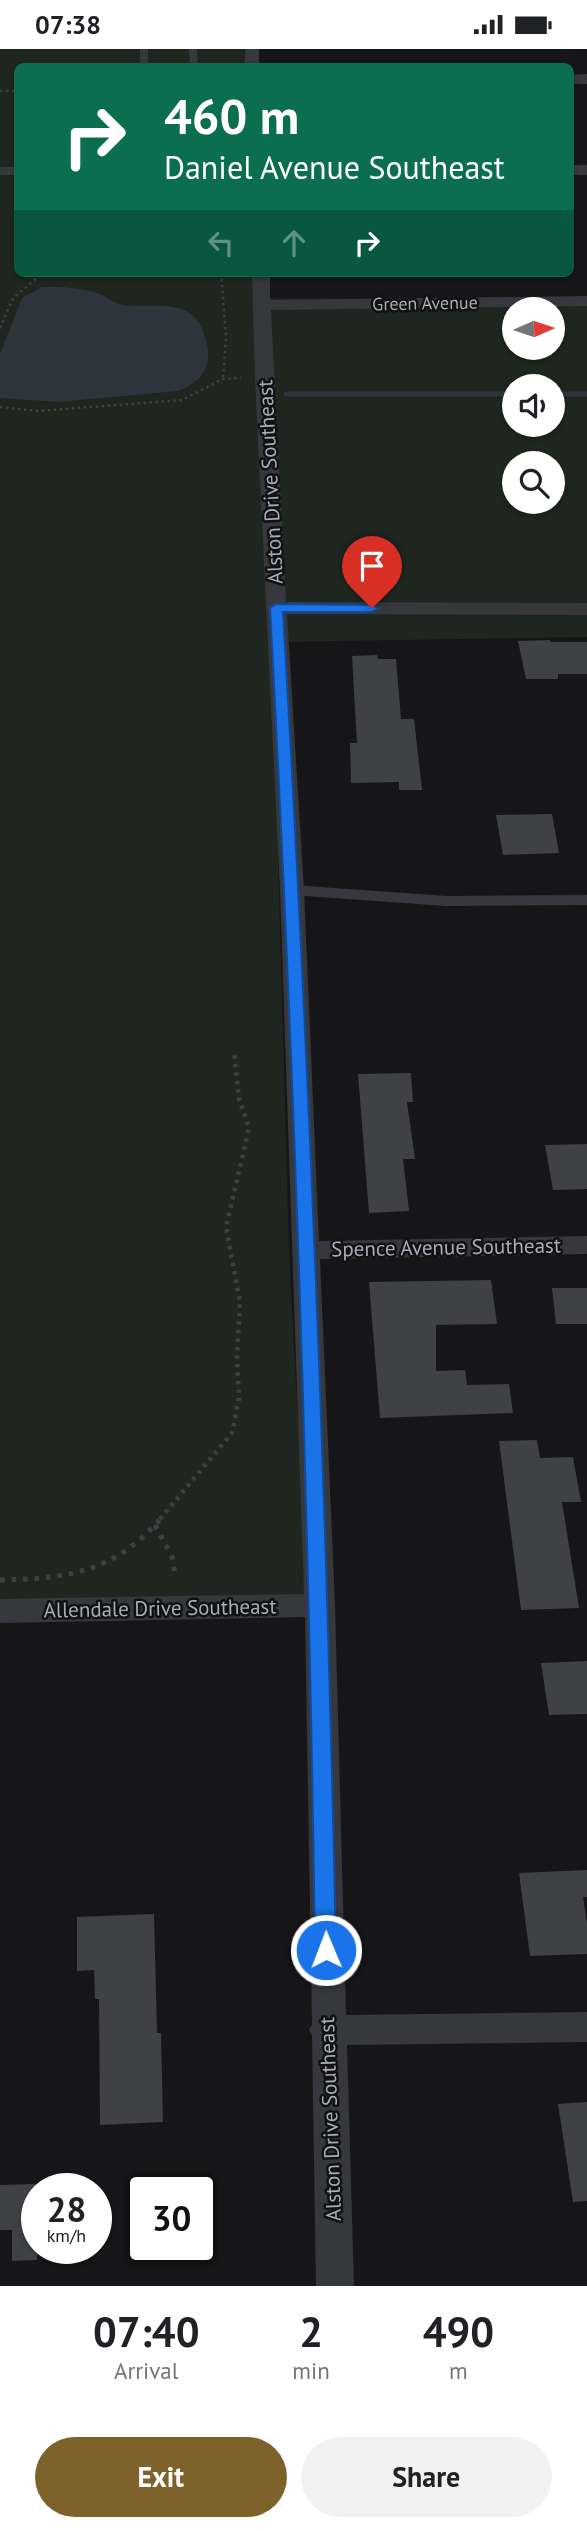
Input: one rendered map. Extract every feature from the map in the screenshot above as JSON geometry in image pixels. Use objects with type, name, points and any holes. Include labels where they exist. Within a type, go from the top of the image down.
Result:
[{"type":"street","name":"Alston Drive Southeast","points":[[261,277],[264,377],[292,890],[320,1605],[327,2030],[335,2286]]},
{"type":"street","name":"Green Avenue","points":[[262,305],[587,301]]},
{"type":"street","points":[[276,608],[587,609]]},
{"type":"street","name":"Spence Avenue Southeast","points":[[306,1250],[587,1245]]},
{"type":"street","name":"Allendale Drive Southeast","points":[[0,1611],[320,1605]]},
{"type":"street","points":[[327,2030],[587,2027]]},
{"type":"lane","points":[[292,890],[446,901],[587,900]]},
{"type":"path","points":[[0,328],[13,298],[38,277]]},
{"type":"path","points":[[221,277],[226,337],[223,379]]},
{"type":"path","points":[[0,407],[39,411],[182,400],[223,379],[264,377]]},
{"type":"path","points":[[0,1580],[45,1579],[81,1573],[105,1563],[155,1525],[232,1433],[239,1398],[237,1356],[240,1302],[226,1227],[249,1128],[239,1100],[234,1051]]},
{"type":"path","points":[[155,1525],[172,1557],[175,1573]]},
{"type":"shaded area","points":[[0,49],[244,49],[246,63],[14,63],[14,277],[261,277],[263,298],[502,299],[502,361],[565,361],[565,300],[587,300],[587,637],[275,642],[264,355],[289,1252],[308,1611],[0,1616]]},
{"type":"shaded area","points":[[42,287],[86,290],[119,304],[167,306],[189,312],[197,320],[206,341],[208,354],[205,369],[194,382],[178,391],[58,402],[0,398],[0,354],[22,298]]},
{"type":"building","points":[[518,641],[587,642],[587,674],[558,674],[558,679],[526,679]]},
{"type":"building","points":[[377,655],[378,659],[396,659],[401,719],[414,719],[422,790],[399,790],[399,782],[351,783],[350,743],[357,743],[352,656]]},
{"type":"building","points":[[552,814],[559,853],[503,855],[496,815]]},
{"type":"building","points":[[411,1073],[413,1102],[407,1102],[415,1159],[403,1159],[409,1211],[369,1213],[358,1074]]},
{"type":"building","points":[[587,1144],[587,1189],[553,1190],[545,1145]]},
{"type":"building","points":[[491,1280],[497,1324],[436,1325],[436,1371],[465,1370],[467,1385],[509,1384],[513,1413],[380,1418],[369,1282]]},
{"type":"building","points":[[552,1288],[587,1288],[587,1324],[556,1324]]},
{"type":"building","points":[[537,1440],[540,1458],[573,1457],[581,1502],[562,1502],[579,1608],[521,1610],[499,1441]]},
{"type":"building","points":[[587,1661],[587,1714],[549,1715],[541,1663]]},
{"type":"building","points":[[587,1870],[587,1897],[583,1897],[587,1924],[587,1954],[530,1956],[519,1873]]},
{"type":"building","points":[[154,1914],[157,2033],[161,2033],[163,2122],[100,2125],[99,1999],[95,1999],[94,1970],[77,1971],[77,1917]]},
{"type":"building","points":[[587,2102],[587,2201],[573,2202],[558,2104]]},
{"type":"building","points":[[21,2184],[21,2261],[12,2261],[12,2230],[0,2230],[0,2185]]},
{"type":"waterway","points":[[286,394],[502,394]]},
{"type":"waterway","points":[[565,394],[587,394]]},
{"type":"route","points":[[326,1950],[320,1605],[292,890],[276,608],[372,608]]}]
